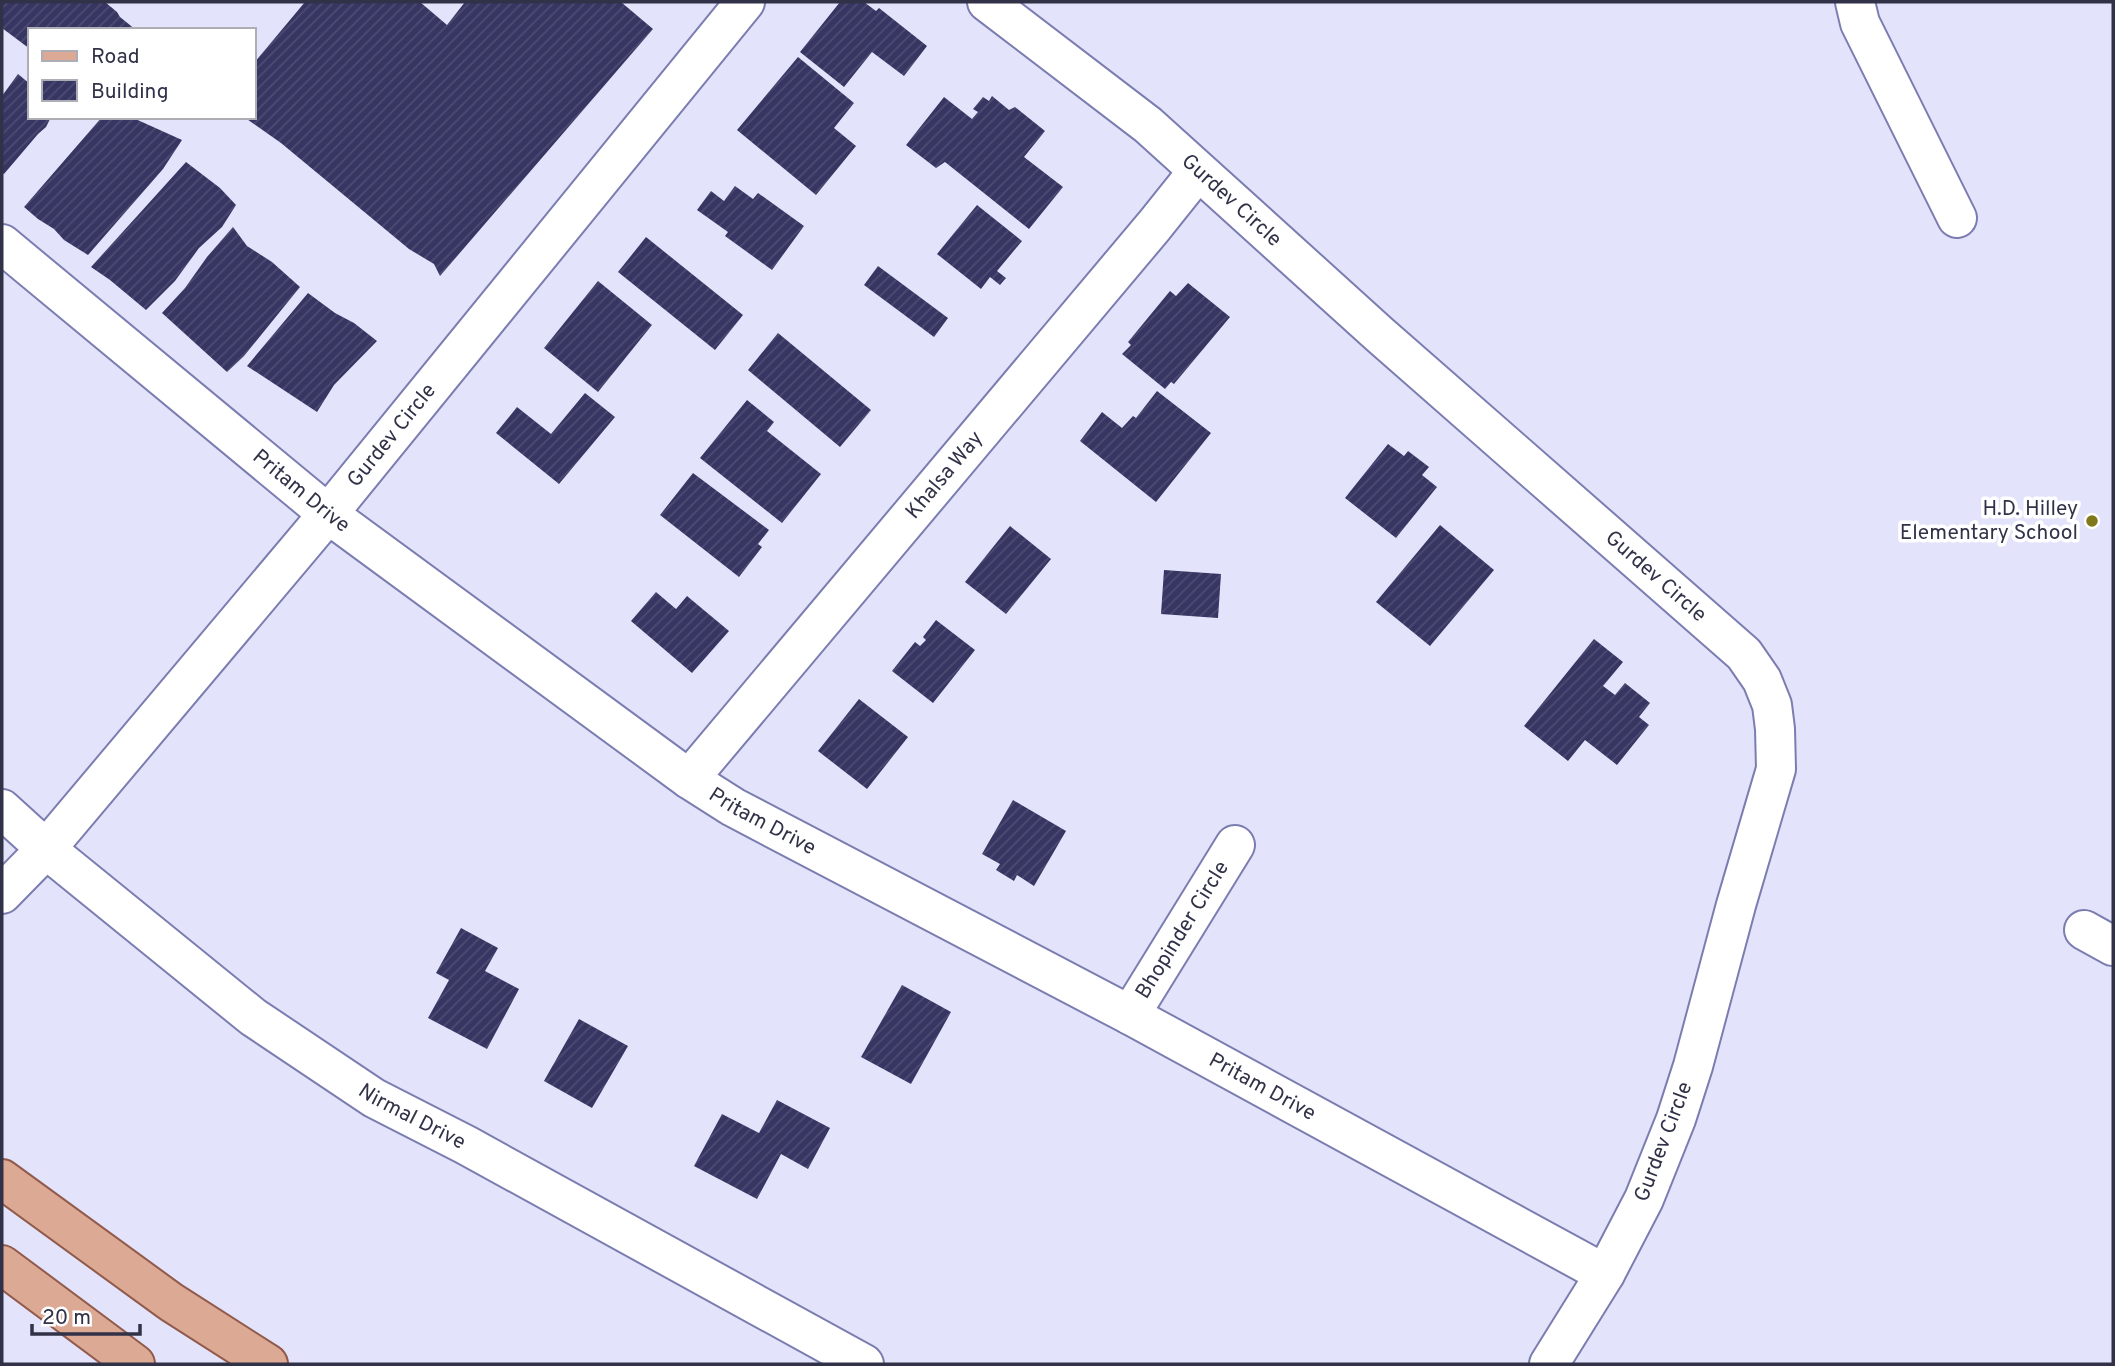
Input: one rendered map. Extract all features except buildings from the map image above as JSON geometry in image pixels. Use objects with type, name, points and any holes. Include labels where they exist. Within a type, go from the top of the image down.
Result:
[{"type":"main road","points":[[2,1179],[171,1302],[268,1364]]},
{"type":"main road","points":[[2,1265],[135,1364]]},
{"type":"street","name":"Gurdev Circle","points":[[2,894],[46,849],[328,514],[745,2]]},
{"type":"street","name":"Gurdev Circle","points":[[987,2],[1148,125],[1379,334],[1744,654],[1762,680],[1772,705],[1776,769],[1693,1066],[1676,1119],[1644,1199],[1605,1274],[1549,1364]]},
{"type":"street","points":[[1855,2],[1860,23],[1957,218]]},
{"type":"street","name":"Khalsa Way","points":[[689,779],[1198,171]]},
{"type":"street","name":"Pritam Drive","points":[[2,244],[328,514],[689,779],[733,807],[1130,1015],[1605,1274]]},
{"type":"street","name":"Nirmal Drive","points":[[2,809],[46,849],[253,1017],[374,1098],[466,1145],[864,1364]]},
{"type":"street","name":"Bhopinder Circle","points":[[1130,1015],[1235,845]]},
{"type":"place","name":"H.D. Hilley Elementary School","points":[[2092,521]]}]
